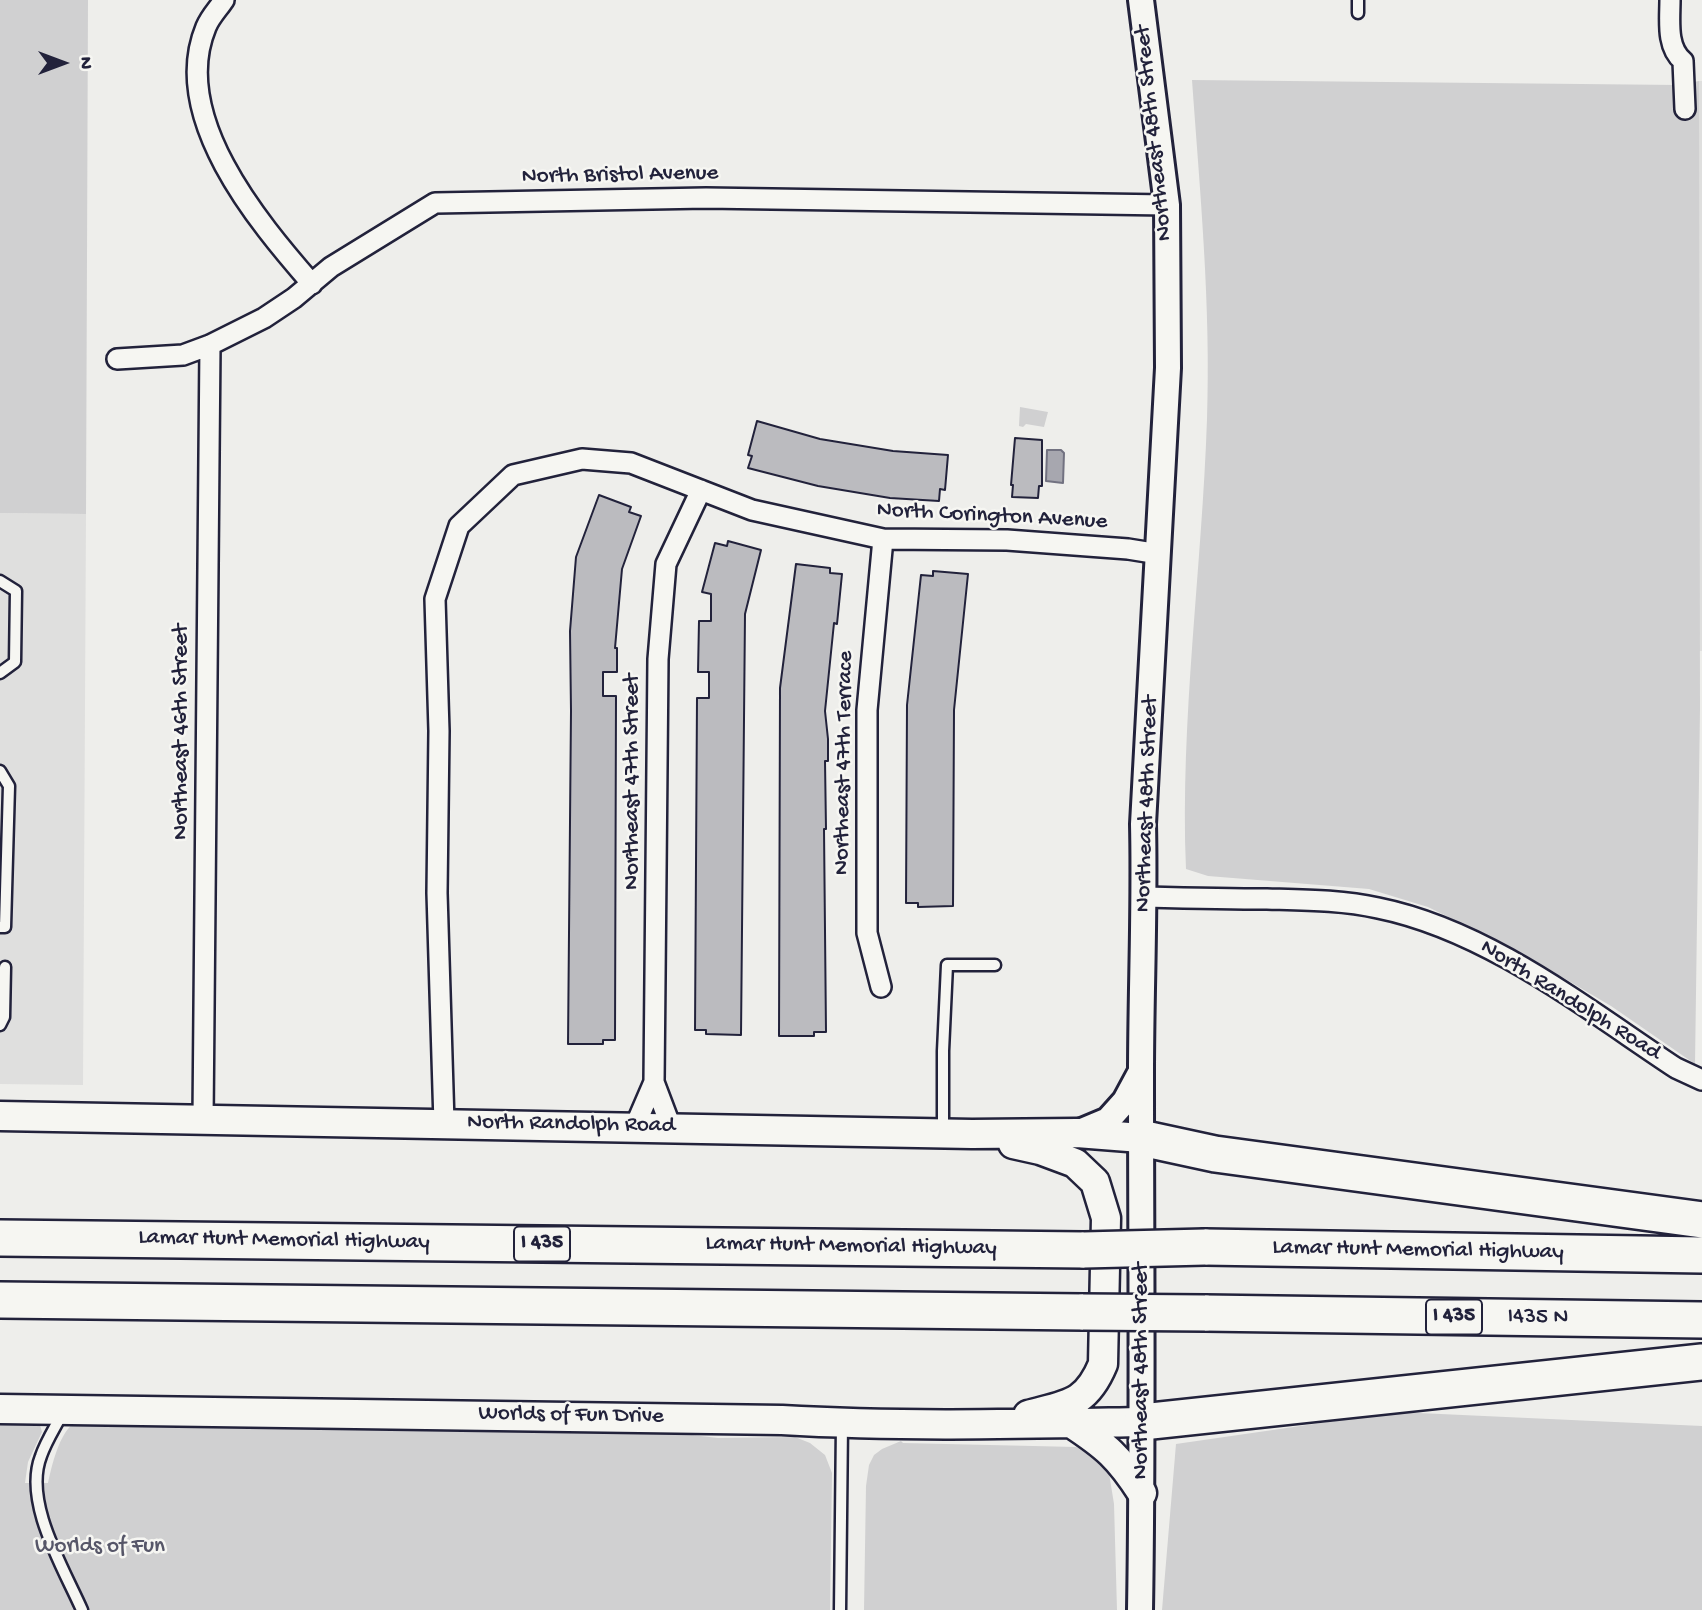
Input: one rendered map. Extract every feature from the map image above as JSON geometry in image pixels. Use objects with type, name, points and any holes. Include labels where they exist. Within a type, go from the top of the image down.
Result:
[{"type":"highway","points":[[1141,1138],[1215,1154],[1702,1220]]},
{"type":"highway","name":"Lamar Hunt Memorial Highway","points":[[0,1238],[1084,1250],[1205,1247],[1702,1255]]},
{"type":"highway","name":"I435 N","points":[[0,1300],[1702,1320]]},
{"type":"highway","points":[[1142,1422],[1702,1362]]},
{"type":"main road","name":"North Randolph Road","points":[[0,1116],[972,1134],[1077,1133],[1141,1138]]},
{"type":"main road","points":[[972,1134],[1040,1150],[1075,1163],[1095,1182],[1106,1218],[1102,1364],[1095,1382],[1086,1394],[1063,1405],[992,1424]]},
{"type":"main road","name":"Worlds of Fun Drive","points":[[0,1409],[768,1419],[842,1423],[1142,1422]]},
{"type":"main road","points":[[1071,1423],[1099,1441],[1122,1462],[1142,1493]]},
{"type":"street","points":[[223,0],[206,25],[198,49],[196,73],[199,102],[208,130],[225,164],[264,229],[312,284]]},
{"type":"street","name":"Northeast 48th Street","points":[[1140,1610],[1141,1071],[1145,897],[1143,824],[1160,554],[1168,368],[1167,205],[1141,0]]},
{"type":"street","points":[[1670,0],[1672,44],[1676,55],[1693,64],[1685,109]]},
{"type":"street","name":"North Bristol Avenue","points":[[117,359],[183,355],[210,345],[264,318],[331,267],[435,203],[719,198],[1167,205]]},
{"type":"street","name":"Northeast 46th Street","points":[[203,1119],[210,345]]},
{"type":"street","name":"North Corington Avenue","points":[[444,1123],[437,892],[439,731],[435,600],[459,526],[513,475],[582,458],[631,463],[752,510],[883,539],[1007,540],[1160,554]]},
{"type":"street","name":"Northeast 47th Street","points":[[671,1127],[654,1082],[658,659],[666,564],[701,490]]},
{"type":"street","name":"Northeast 47th Terrace","points":[[881,987],[867,933],[867,710],[883,539]]},
{"type":"street","name":"North Randolph Road","points":[[1145,897],[1336,901],[1380,908],[1424,920],[1466,936],[1506,957],[1676,1068],[1702,1080]]},
{"type":"street","points":[[1077,1133],[1108,1120],[1125,1101],[1141,1071]]},
{"type":"street","name":"Northeast 47th Street","points":[[635,1126],[654,1082]]},
{"type":"lane","points":[[1358,0],[1358,13]]},
{"type":"lane","points":[[0,581],[16,591],[15,662],[0,673]]},
{"type":"lane","points":[[0,771],[9,786],[5,927],[0,927]]},
{"type":"lane","points":[[943,1133],[947,965],[995,965]]},
{"type":"lane","points":[[0,1026],[4,1017],[5,967]]},
{"type":"lane","points":[[64,1409],[40,1456],[36,1497],[40,1514],[82,1610]]},
{"type":"lane","points":[[839,1610],[842,1423]]},
{"type":"shaded area","points":[[1699,81],[1702,81],[1702,651],[1699,651]]},
{"type":"shaded area","points":[[1047,450],[1061,450],[1064,453],[1063,483],[1046,481]]},
{"type":"shaded area","points":[[0,513],[86,514],[83,1085],[0,1084]]},
{"type":"green space","points":[[0,0],[88,0],[86,514],[0,513]]},
{"type":"green space","points":[[1192,80],[1678,85],[1699,81],[1700,709],[1695,1064],[1611,1006],[1523,954],[1428,907],[1369,889],[1208,876],[1186,869],[1186,756],[1208,377],[1204,249]]},
{"type":"green space","points":[[1020,407],[1048,412],[1044,427],[1026,424],[1019,426]]},
{"type":"green space","points":[[1397,1412],[1702,1426],[1702,1610],[1162,1610],[1176,1444]]},
{"type":"green space","name":"Worlds of Fun","points":[[32,1421],[40,1425],[42,1432],[28,1462],[25,1483],[48,1483],[60,1442],[74,1423],[666,1432],[718,1438],[795,1437],[810,1443],[825,1455],[832,1473],[830,1610],[0,1610],[0,1425]]},
{"type":"green space","points":[[901,1441],[1076,1447],[1096,1453],[1109,1473],[1114,1504],[1117,1610],[864,1610],[866,1486],[869,1465],[874,1455],[882,1449]]},
{"type":"building","points":[[757,421],[820,439],[893,451],[948,455],[945,490],[940,489],[939,501],[890,498],[818,486],[748,468],[752,456],[748,455]]},
{"type":"building","points":[[1015,438],[1042,440],[1042,486],[1039,486],[1038,498],[1012,497]]},
{"type":"building","points":[[599,495],[631,507],[629,512],[641,516],[622,569],[615,648],[617,672],[603,672],[603,696],[616,696],[615,1040],[603,1040],[603,1044],[568,1044],[570,631],[576,557]]},
{"type":"building","points":[[728,541],[761,550],[745,614],[741,1035],[706,1034],[706,1030],[695,1030],[697,698],[709,698],[709,672],[698,672],[699,621],[711,621],[711,594],[702,592],[715,543],[727,546]]},
{"type":"building","points":[[796,564],[830,568],[830,573],[842,574],[825,711],[828,739],[824,829],[826,1032],[814,1032],[814,1036],[779,1036],[780,688]]},
{"type":"building","points":[[933,571],[968,574],[954,710],[953,906],[918,907],[918,903],[906,903],[907,705],[921,575],[933,576]]}]
